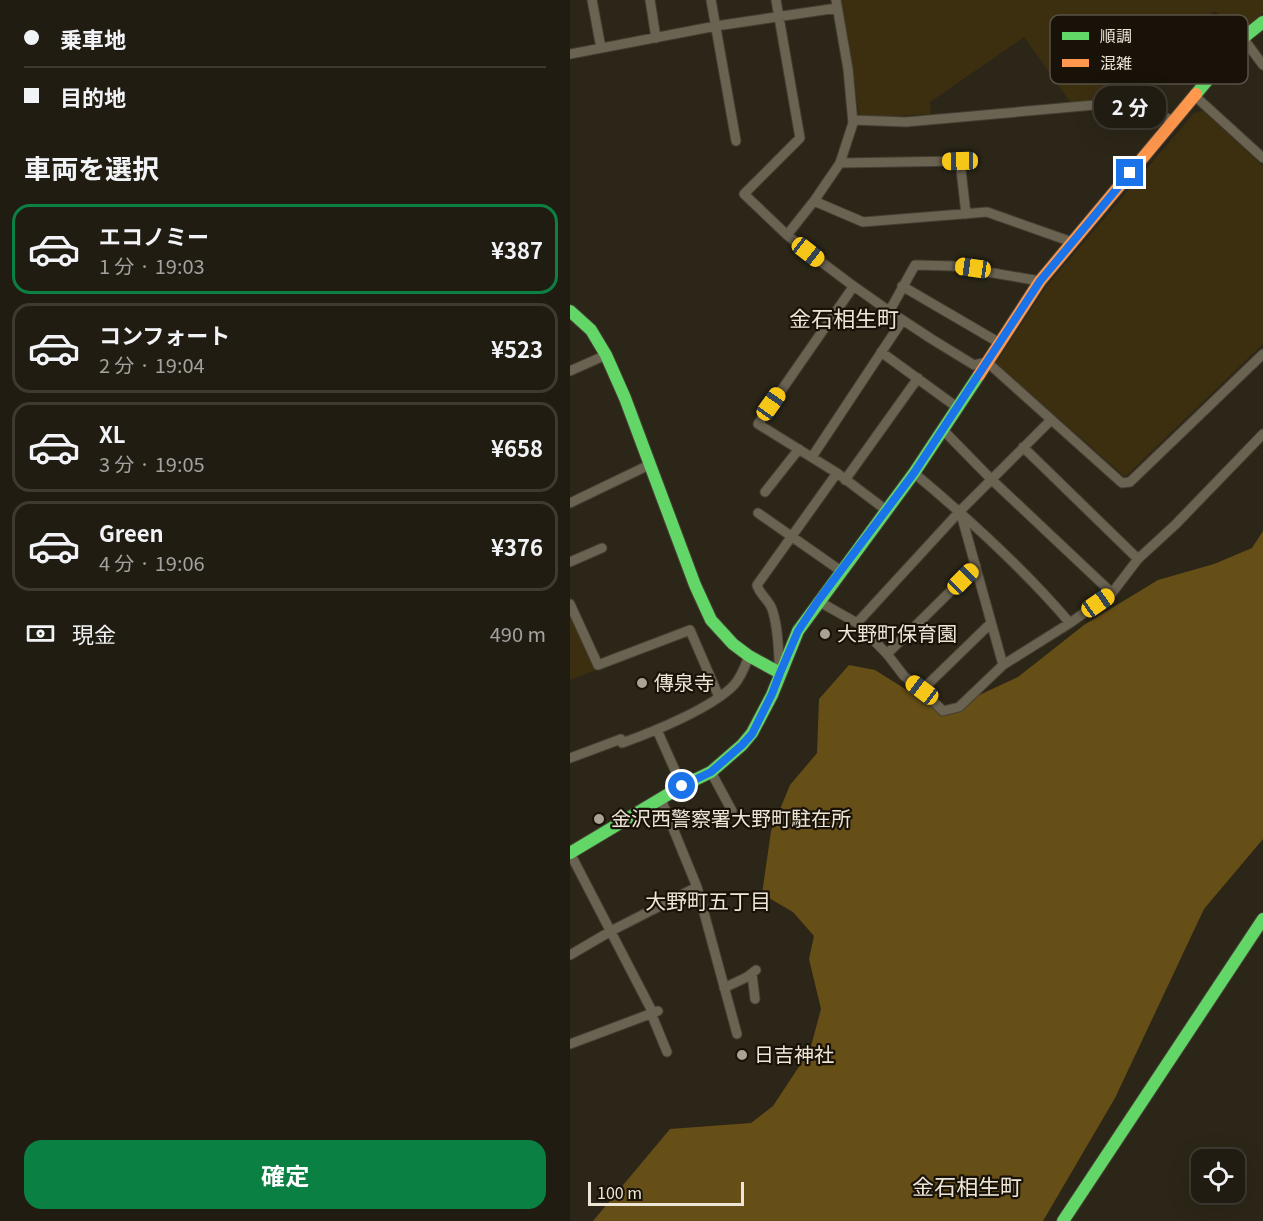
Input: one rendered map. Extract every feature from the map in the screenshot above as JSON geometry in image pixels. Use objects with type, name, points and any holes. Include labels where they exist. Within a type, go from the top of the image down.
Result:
[{"type":"street","points":[[592,0],[601,48]]},
{"type":"street","points":[[650,0],[656,38]]},
{"type":"street","points":[[711,0],[736,141]]},
{"type":"street","points":[[776,0],[800,138],[744,195],[787,235],[853,287],[902,321],[974,365],[987,362]]},
{"type":"street","points":[[570,54],[716,26],[779,17],[836,4],[849,78],[853,120],[840,163],[787,235]]},
{"type":"street","points":[[1248,34],[1263,22]]},
{"type":"street","points":[[1248,45],[1263,65]]},
{"type":"street","points":[[667,1052],[654,1012],[570,853],[682,786],[711,772],[752,734],[772,694],[798,631],[914,473],[1040,281],[1205,84]]},
{"type":"street","points":[[1195,96],[1263,158]]},
{"type":"street","points":[[853,120],[906,122],[1117,103],[1138,106],[1174,121]]},
{"type":"street","points":[[840,163],[960,161],[966,214]]},
{"type":"street","points":[[814,201],[863,222],[987,212],[1072,242]]},
{"type":"street","points":[[889,312],[915,265],[953,266],[994,271],[1040,281]]},
{"type":"street","points":[[902,286],[998,342]]},
{"type":"street","points":[[853,287],[758,424],[837,473],[886,510]]},
{"type":"street","points":[[570,311],[591,330],[606,355],[625,398],[694,585],[711,620],[733,644],[749,656],[780,673]]},
{"type":"street","points":[[812,457],[902,321]]},
{"type":"street","points":[[881,352],[958,408]]},
{"type":"street","points":[[570,371],[606,355]]},
{"type":"street","points":[[987,362],[1122,483],[1130,482],[1262,357]]},
{"type":"street","points":[[846,480],[918,378]]},
{"type":"street","points":[[857,623],[991,479],[1051,420]]},
{"type":"street","points":[[943,429],[991,479],[1112,593]]},
{"type":"street","points":[[818,601],[857,623],[887,654],[904,676],[943,711],[959,707],[1003,665],[1070,623],[1112,593],[1138,559],[1176,524],[1263,434]]},
{"type":"street","points":[[1023,447],[1138,559]]},
{"type":"street","points":[[765,492],[799,449]]},
{"type":"street","points":[[570,503],[649,465]]},
{"type":"street","points":[[780,673],[775,621],[768,601],[757,585],[837,473]]},
{"type":"street","points":[[914,473],[960,512],[1043,592],[1070,623]]},
{"type":"street","points":[[960,512],[1003,665]]},
{"type":"street","points":[[758,513],[841,571]]},
{"type":"street","points":[[570,562],[602,548]]},
{"type":"street","points":[[887,654],[976,566]]},
{"type":"street","points":[[570,604],[598,665],[690,630],[718,697]]},
{"type":"street","points":[[922,690],[991,623]]},
{"type":"street","points":[[570,758],[621,739],[622,743],[657,730],[718,697],[742,675],[749,656]]},
{"type":"street","points":[[657,730],[682,786]]},
{"type":"street","points":[[711,772],[732,811]]},
{"type":"street","points":[[661,799],[697,887],[722,987],[737,1034]]},
{"type":"street","points":[[570,955],[611,931],[697,887]]},
{"type":"street","points":[[1063,1221],[1263,919]]},
{"type":"street","points":[[722,987],[754,972],[755,999]]},
{"type":"street","points":[[570,1044],[654,1012]]},
{"type":"shaded area","points":[[841,0],[1263,0],[1263,13],[1248,26],[1248,15],[1220,15],[1215,11],[1209,15],[1050,15],[1050,74],[1024,37],[930,102],[931,114],[864,118],[859,114]]},
{"type":"shaded area","points":[[1057,84],[1113,84],[1121,100],[1071,103]]},
{"type":"shaded area","points":[[1203,111],[1263,166],[1263,344],[1125,477],[996,363],[1045,288],[1194,113]]},
{"type":"shaded area","points":[[1263,531],[1263,839],[1204,909],[1115,1098],[1043,1221],[593,1221],[670,1129],[751,1123],[773,1106],[810,1050],[821,1009],[809,959],[814,936],[793,912],[762,894],[771,831],[790,785],[817,753],[819,699],[849,665],[875,670],[937,709],[960,704],[1018,677],[1084,625],[1158,580],[1214,564],[1252,548]]},
{"type":"shaded area","points":[[570,611],[597,670],[570,680]]},
{"type":"traffic: fast","points":[[1248,34],[1263,22]]},
{"type":"traffic: fast","points":[[1196,94],[1204,84]]},
{"type":"traffic: fast","points":[[570,311],[591,330],[606,355],[625,398],[695,585],[711,620],[733,644],[749,656],[780,673]]},
{"type":"traffic: fast","points":[[570,853],[682,786],[711,772],[742,745],[752,733],[772,695],[798,631],[914,473],[979,375]]},
{"type":"traffic: fast","points":[[1063,1221],[1263,919]]},
{"type":"traffic: slow","points":[[979,375],[1040,281],[1196,94]]},
{"type":"place","name":"大野町保育園","points":[[825,634]]},
{"type":"place","name":"傳泉寺","points":[[642,683]]},
{"type":"place","name":"金沢西警察署大野町駐在所","points":[[599,819]]},
{"type":"place","name":"日吉神社","points":[[742,1055]]},
{"type":"district","name":"金石相生町","points":[[844,319]]},
{"type":"district","name":"大野町五丁目","points":[[708,902]]},
{"type":"district","name":"金石相生町","points":[[967,1187]]},
{"type":"route","points":[[682,786],[711,772],[752,734],[772,694],[798,631],[818,601],[914,473],[1040,281],[1130,173]]}]
